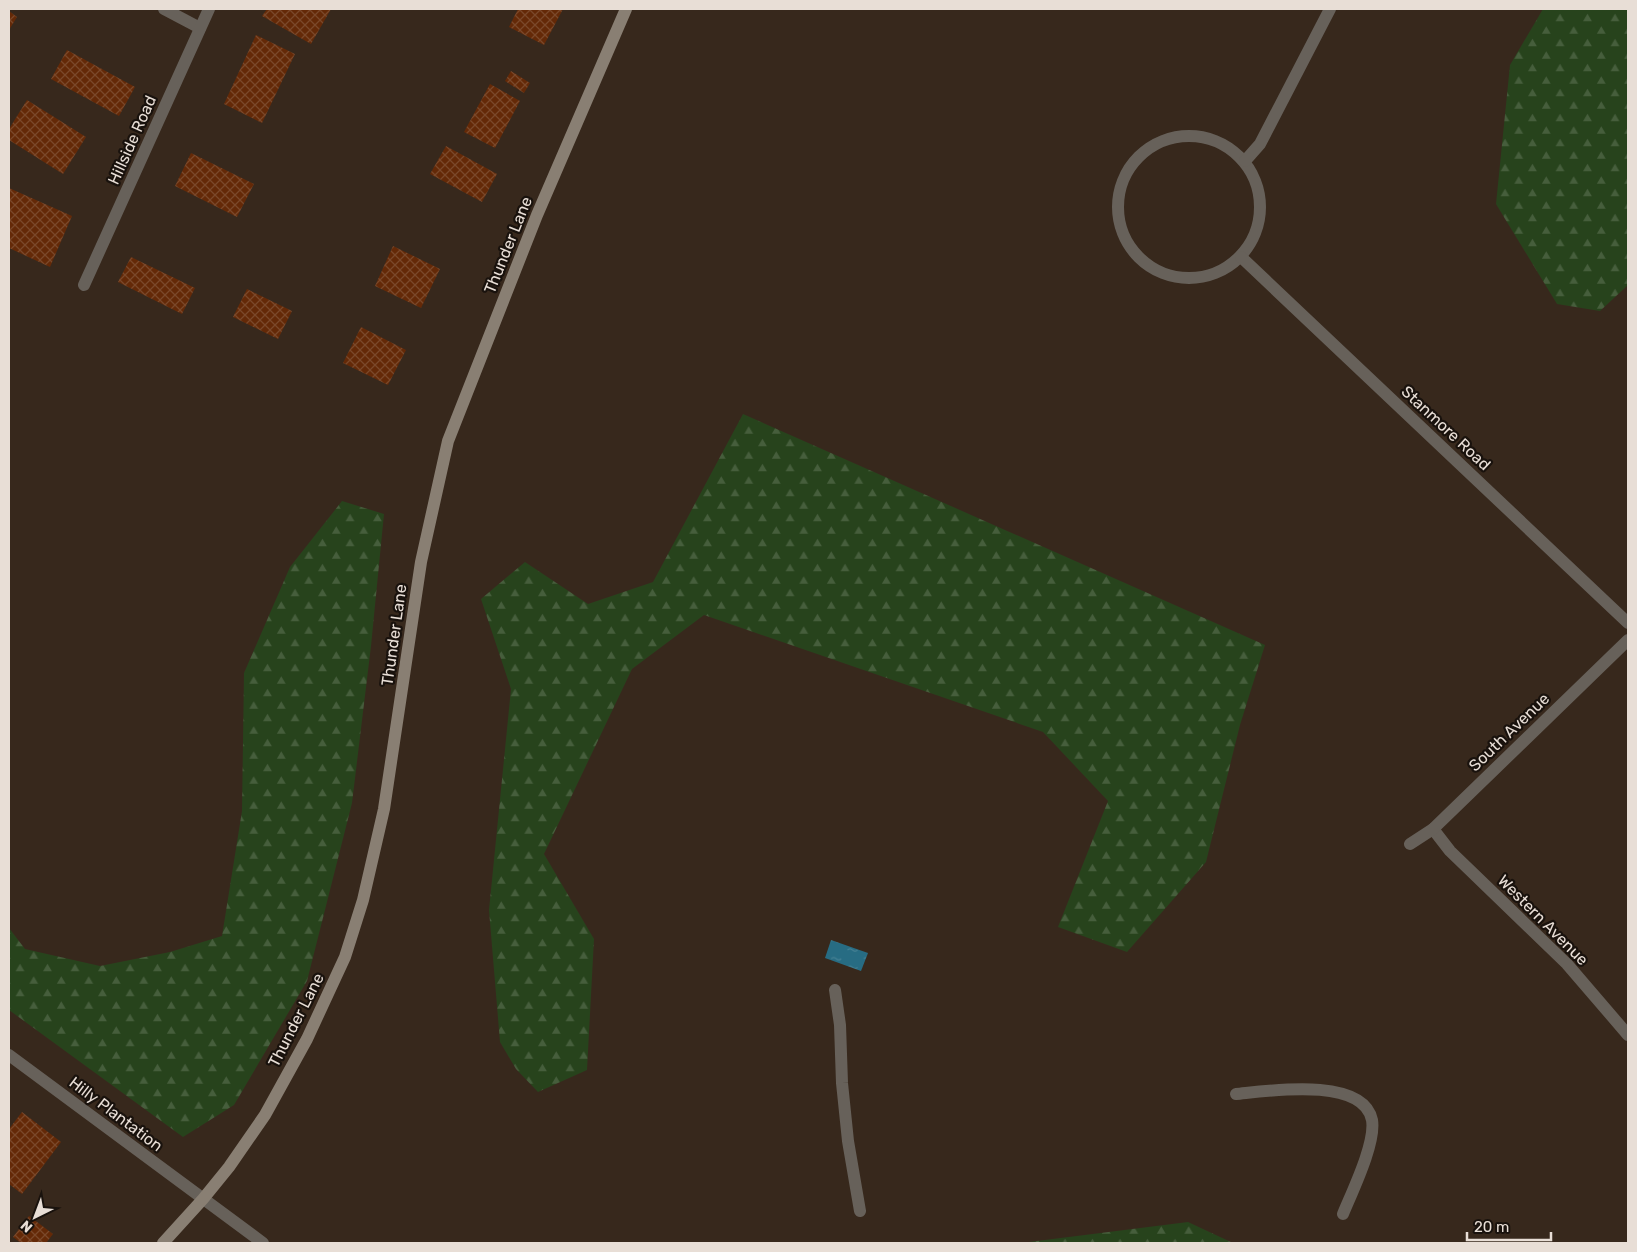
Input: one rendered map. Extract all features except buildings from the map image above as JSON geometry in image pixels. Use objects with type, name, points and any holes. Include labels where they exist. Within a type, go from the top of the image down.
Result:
[{"type":"street","points":[[164,9],[200,28]]},
{"type":"street","name":"Hillside Road","points":[[84,285],[209,9]]},
{"type":"street","name":"Thunder Lane","points":[[163,1243],[229,1167],[265,1115],[307,1039],[345,957],[363,900],[384,809],[420,562],[448,441],[537,215],[626,9]]},
{"type":"street","points":[[1244,161],[1260,144],[1330,9]]},
{"type":"street","points":[[1193,135],[1221,142],[1244,161],[1256,179],[1261,209],[1255,236],[1241,257],[1221,272],[1196,278],[1170,277],[1144,263],[1127,245],[1119,226],[1117,197],[1127,170],[1144,150],[1169,137],[1193,135]]},
{"type":"street","name":"Stanmore Road","points":[[1241,257],[1628,623]]},
{"type":"street","name":"South Avenue","points":[[1410,844],[1433,829],[1628,640]]},
{"type":"street","name":"Western Avenue","points":[[1433,829],[1450,852],[1567,964],[1628,1035]]},
{"type":"street","points":[[835,990],[840,1026],[842,1082],[847,1132],[860,1211]]},
{"type":"street","name":"Hilly Plantation","points":[[9,1055],[262,1243]]},
{"type":"street","points":[[1236,1094],[1284,1089],[1321,1090],[1348,1094],[1365,1106],[1372,1120],[1370,1143],[1343,1214]]},
{"type":"green space","points":[[1543,9],[1628,9],[1628,285],[1600,311],[1557,304],[1496,204],[1510,65]]},
{"type":"green space","points":[[743,414],[1265,645],[1240,725],[1206,862],[1127,952],[1058,927],[1108,801],[1043,732],[704,615],[632,669],[544,854],[594,939],[587,1070],[538,1092],[516,1069],[500,1042],[489,910],[511,689],[481,599],[525,562],[588,604],[653,582]]},
{"type":"green space","points":[[342,501],[384,514],[371,646],[352,803],[307,981],[234,1105],[183,1137],[9,1010],[9,928],[25,949],[100,966],[170,952],[222,936],[242,811],[244,673],[290,567]]},
{"type":"green space","points":[[1188,1222],[1233,1243],[1021,1243]]},
{"type":"water","points":[[831,940],[868,953],[861,971],[825,958]]}]
